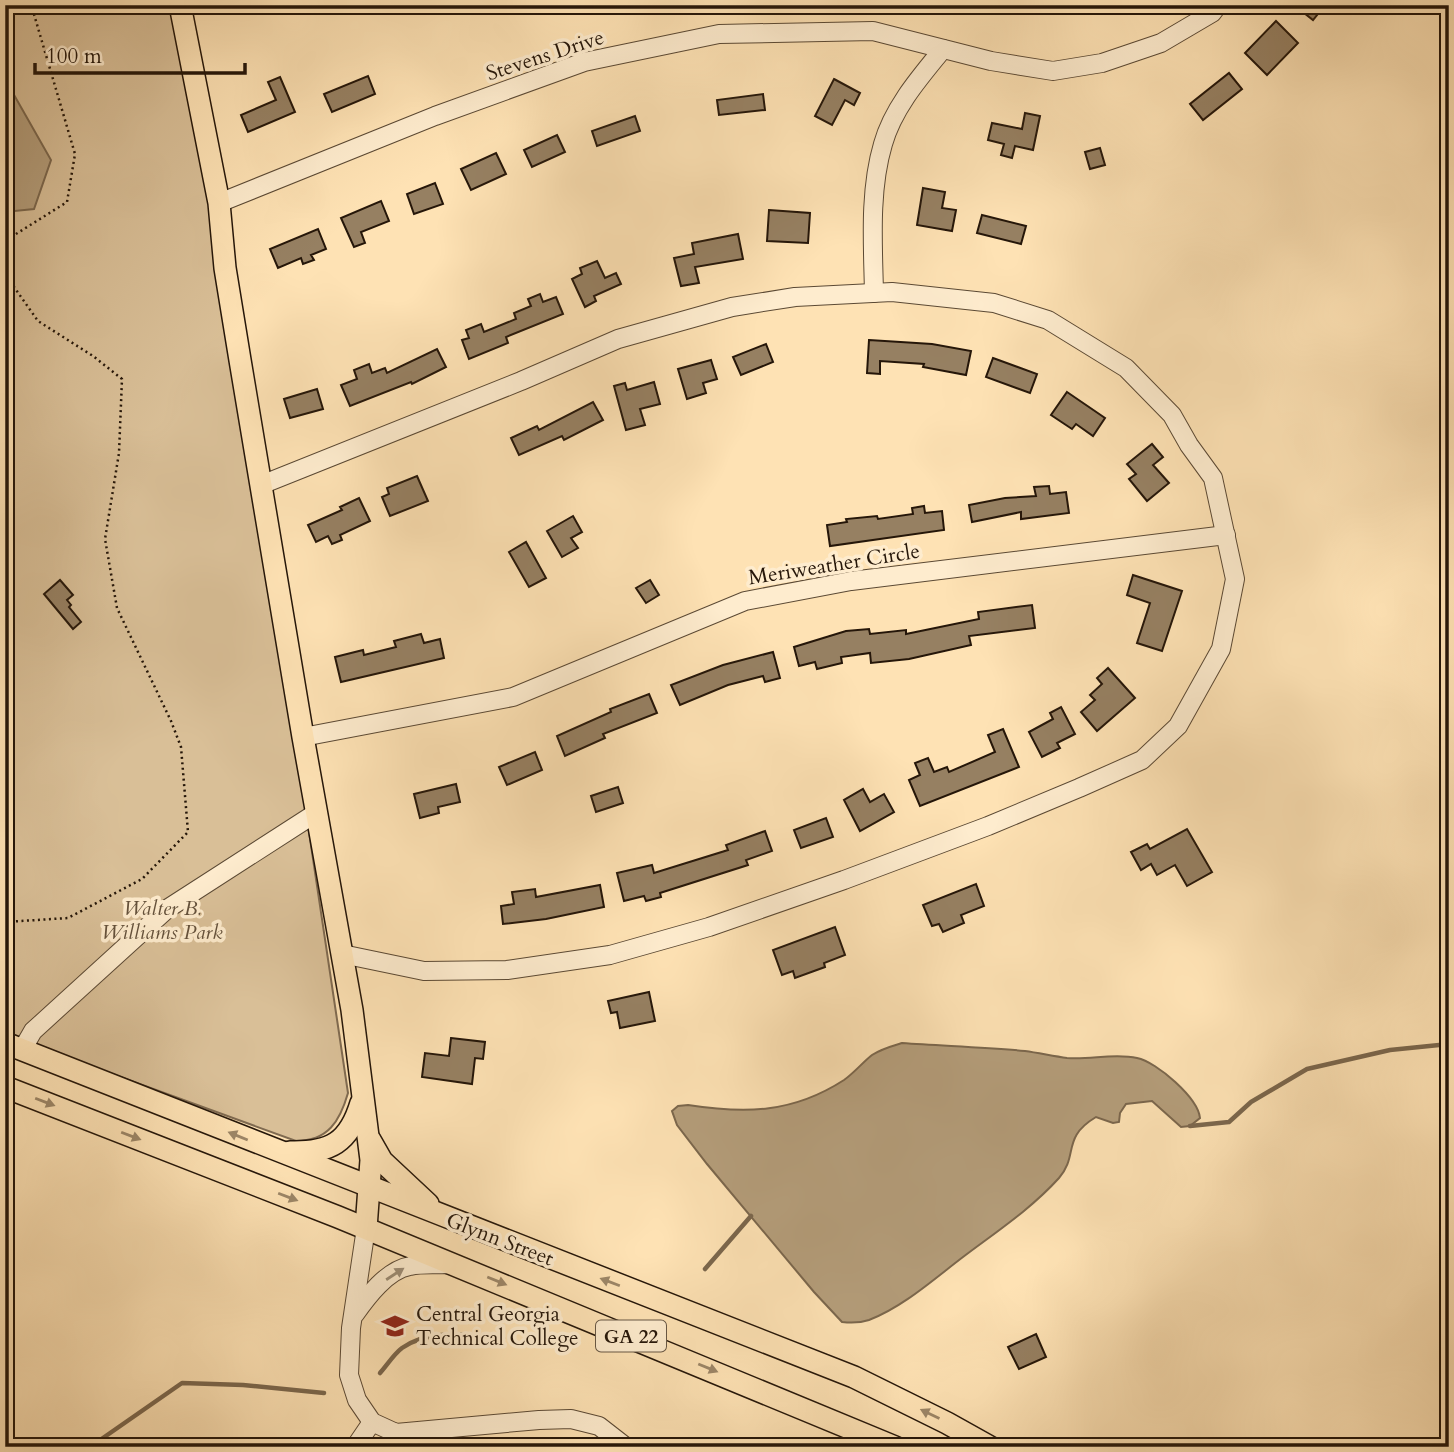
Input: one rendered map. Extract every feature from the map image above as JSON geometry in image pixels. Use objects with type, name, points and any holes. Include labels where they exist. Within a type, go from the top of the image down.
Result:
[{"type":"main road","points":[[180,5],[219,203],[226,268],[261,485],[352,1010],[371,1160],[366,1228]]},
{"type":"main road","name":"Glynn Street","points":[[13,1046],[854,1377],[990,1447]]},
{"type":"main road","name":"Glynn Street","points":[[5,1087],[366,1228],[895,1447]]},
{"type":"main road","points":[[280,1152],[309,1153],[339,1142],[357,1118],[363,1098]]},
{"type":"main road","points":[[368,1135],[382,1161],[446,1218]]},
{"type":"street","name":"Stevens Drive","points":[[219,203],[435,116],[584,62],[719,34],[873,31],[991,61],[1053,71],[1102,63],[1161,43],[1212,13],[1218,5]]},
{"type":"street","points":[[874,293],[875,187],[883,143],[907,97],[943,49]]},
{"type":"street","points":[[261,485],[521,381],[618,339],[732,307],[795,297],[892,292],[994,303],[1048,320],[1126,368],[1172,415],[1213,478],[1235,579],[1221,649],[1178,726],[1142,760],[988,825],[844,880],[709,927],[610,955],[508,970],[424,971],[342,954]]},
{"type":"street","name":"Meriweather Circle","points":[[303,737],[513,697],[746,601],[851,581],[1226,535]]},
{"type":"street","points":[[13,1046],[167,909],[316,813]]},
{"type":"street","points":[[366,1228],[353,1317],[349,1375],[357,1400],[372,1422],[396,1433],[571,1419],[599,1426],[626,1447]]},
{"type":"street","points":[[353,1317],[368,1296],[395,1273],[408,1266],[453,1264]]},
{"type":"street","points":[[355,1447],[372,1422]]},
{"type":"path","points":[[5,922],[68,918],[142,879],[188,832],[181,747],[172,721],[117,608],[105,539],[119,453],[122,379],[93,356],[38,321],[7,277],[8,239],[67,202],[75,155],[33,11],[34,5]]},
{"type":"green space","name":"Walter B. Williams Park","points":[[5,5],[174,5],[200,103],[348,1093],[331,1128],[307,1140],[296,1141],[5,1035]]},
{"type":"shaded area","points":[[5,79],[51,160],[34,209],[5,212]]},
{"type":"shaded area","points":[[902,1043],[1025,1051],[1067,1058],[1137,1058],[1155,1066],[1175,1082],[1192,1101],[1200,1118],[1190,1126],[1181,1127],[1152,1101],[1126,1104],[1120,1113],[1119,1122],[1113,1123],[1096,1117],[1078,1132],[1065,1170],[1059,1178],[1025,1210],[894,1308],[866,1321],[842,1322],[707,1164],[677,1125],[672,1111],[678,1106],[688,1105],[749,1110],[788,1105],[825,1091],[848,1077],[872,1055]]},
{"type":"building","points":[[1294,5],[1325,5],[1313,20]]},
{"type":"building","points":[[1276,21],[1298,43],[1267,75],[1245,53]]},
{"type":"building","points":[[1229,73],[1242,89],[1203,120],[1190,104]]},
{"type":"building","points":[[368,76],[375,94],[332,112],[324,94]]},
{"type":"building","points":[[280,77],[295,112],[248,132],[241,115],[276,100],[268,82]]},
{"type":"building","points":[[834,79],[860,93],[854,105],[845,100],[832,125],[815,116]]},
{"type":"building","points":[[763,94],[765,110],[719,115],[717,100]]},
{"type":"building","points":[[1025,113],[1040,116],[1033,150],[1015,146],[1012,158],[1001,155],[1004,144],[988,140],[992,123],[1022,129]]},
{"type":"building","points":[[635,116],[640,131],[597,146],[592,131]]},
{"type":"building","points":[[557,135],[565,152],[532,167],[524,150]]},
{"type":"building","points":[[1100,148],[1105,165],[1090,169],[1085,152]]},
{"type":"building","points":[[496,153],[506,174],[471,190],[461,169]]},
{"type":"building","points":[[435,183],[443,204],[414,214],[407,194]]},
{"type":"building","points":[[923,188],[945,192],[942,208],[956,210],[952,231],[917,225]]},
{"type":"building","points":[[381,201],[389,221],[361,232],[365,243],[354,247],[341,218]]},
{"type":"building","points":[[769,210],[810,213],[808,243],[767,241]]},
{"type":"building","points":[[982,215],[1026,226],[1021,244],[977,233]]},
{"type":"building","points":[[318,229],[326,249],[311,255],[314,260],[303,264],[301,258],[278,268],[270,249]]},
{"type":"building","points":[[738,234],[743,259],[695,267],[699,283],[681,286],[674,258],[694,254],[692,243]]},
{"type":"building","points":[[597,261],[605,278],[616,273],[621,284],[594,296],[596,301],[585,307],[572,279],[582,274],[580,268]]},
{"type":"building","points":[[540,294],[543,302],[556,297],[563,314],[506,337],[508,343],[469,359],[462,340],[469,338],[466,330],[481,324],[484,332],[516,319],[514,313],[531,306],[528,299]]},
{"type":"building","points":[[869,340],[932,344],[971,351],[966,375],[923,367],[924,364],[880,361],[880,374],[867,373]]},
{"type":"building","points":[[766,344],[773,362],[741,375],[733,357]]},
{"type":"building","points":[[437,349],[446,367],[412,384],[411,382],[350,406],[341,385],[357,379],[354,370],[369,364],[372,373],[385,368],[387,373]]},
{"type":"building","points":[[993,358],[1037,374],[1030,393],[986,377]]},
{"type":"building","points":[[711,360],[717,379],[703,383],[706,393],[687,399],[678,369]]},
{"type":"building","points":[[654,382],[660,404],[640,409],[645,425],[626,430],[614,386],[625,383],[627,390]]},
{"type":"building","points":[[317,389],[323,409],[290,418],[284,399]]},
{"type":"building","points":[[1067,392],[1105,418],[1093,436],[1076,424],[1072,429],[1051,415]]},
{"type":"building","points":[[593,402],[603,420],[564,440],[562,436],[519,455],[511,438],[537,426],[539,430]]},
{"type":"building","points":[[1152,444],[1163,457],[1153,465],[1169,483],[1147,501],[1129,479],[1136,474],[1127,464]]},
{"type":"building","points":[[417,476],[428,501],[390,516],[382,497],[389,494],[387,488]]},
{"type":"building","points":[[1049,486],[1050,494],[1066,492],[1069,513],[1021,519],[1021,512],[972,522],[969,505],[1005,498],[1036,496],[1034,487]]},
{"type":"building","points":[[359,498],[370,521],[340,535],[342,540],[332,544],[328,536],[316,542],[308,525],[342,510],[340,507]]},
{"type":"building","points":[[924,506],[925,513],[942,511],[944,530],[830,546],[827,525],[847,522],[846,519],[877,516],[878,519],[913,514],[912,508]]},
{"type":"building","points":[[573,516],[582,532],[571,538],[578,548],[562,557],[547,531]]},
{"type":"building","points":[[526,542],[546,578],[529,587],[509,552]]},
{"type":"building","points":[[1133,575],[1182,591],[1162,651],[1137,643],[1150,603],[1127,595]]},
{"type":"building","points":[[60,580],[73,595],[67,600],[71,605],[69,607],[81,622],[73,629],[44,594]]},
{"type":"building","points":[[650,580],[659,595],[646,603],[636,588]]},
{"type":"building","points":[[1032,605],[1035,628],[969,636],[971,645],[909,659],[871,663],[870,653],[841,657],[842,663],[817,669],[815,662],[799,666],[794,647],[846,631],[869,629],[870,634],[906,630],[906,634],[979,619],[978,612]]},
{"type":"building","points":[[421,634],[424,643],[440,639],[444,658],[341,682],[335,657],[363,650],[364,655],[396,647],[394,641]]},
{"type":"building","points":[[773,652],[780,678],[765,682],[763,676],[728,685],[680,705],[671,685],[723,665]]},
{"type":"building","points":[[1108,668],[1135,698],[1097,731],[1081,712],[1095,700],[1090,695],[1102,684],[1097,678]]},
{"type":"building","points":[[649,694],[657,713],[603,734],[605,738],[565,756],[557,736],[611,712],[610,709]]},
{"type":"building","points":[[1061,707],[1075,734],[1057,743],[1060,748],[1042,757],[1029,732],[1053,719],[1050,713]]},
{"type":"building","points":[[1003,729],[1019,767],[920,806],[909,780],[920,775],[915,763],[928,758],[934,772],[947,767],[949,772],[995,752],[988,735]]},
{"type":"building","points":[[535,752],[542,770],[507,785],[499,767]]},
{"type":"building","points":[[456,784],[460,802],[438,807],[439,813],[420,818],[414,794]]},
{"type":"building","points":[[618,787],[623,803],[596,812],[591,796]]},
{"type":"building","points":[[863,789],[870,802],[884,794],[894,812],[860,831],[844,800]]},
{"type":"building","points":[[826,818],[833,837],[801,848],[794,830]]},
{"type":"building","points":[[1187,829],[1212,872],[1187,886],[1175,865],[1157,875],[1151,864],[1141,870],[1131,852],[1147,844],[1150,849]]},
{"type":"building","points":[[765,831],[772,851],[746,860],[748,865],[660,893],[661,897],[646,901],[644,896],[624,901],[617,873],[652,865],[654,873],[728,850],[726,845]]},
{"type":"building","points":[[976,884],[984,906],[961,915],[964,923],[943,932],[939,924],[932,926],[923,905]]},
{"type":"building","points":[[600,885],[604,907],[546,919],[503,924],[501,906],[514,904],[512,892],[535,889],[536,897]]},
{"type":"building","points":[[835,927],[845,955],[824,963],[825,967],[795,978],[793,971],[782,975],[773,950]]},
{"type":"building","points":[[649,992],[655,1021],[620,1028],[617,1012],[611,1013],[608,1001]]},
{"type":"building","points":[[451,1038],[485,1042],[483,1059],[475,1058],[472,1084],[422,1077],[425,1053],[449,1056]]},
{"type":"building","points":[[1036,1334],[1046,1357],[1019,1369],[1008,1347]]},
{"type":"waterway","points":[[1190,1126],[1229,1122],[1251,1102],[1307,1069],[1390,1050],[1449,1044]]},
{"type":"waterway","points":[[705,1269],[751,1216]]},
{"type":"waterway","points":[[380,1373],[402,1348],[426,1338],[452,1334],[503,1338]]},
{"type":"waterway","points":[[90,1447],[182,1383],[243,1385],[324,1393]]},
{"type":"place","name":"Central Georgia Technical College","points":[[395,1326]]}]
